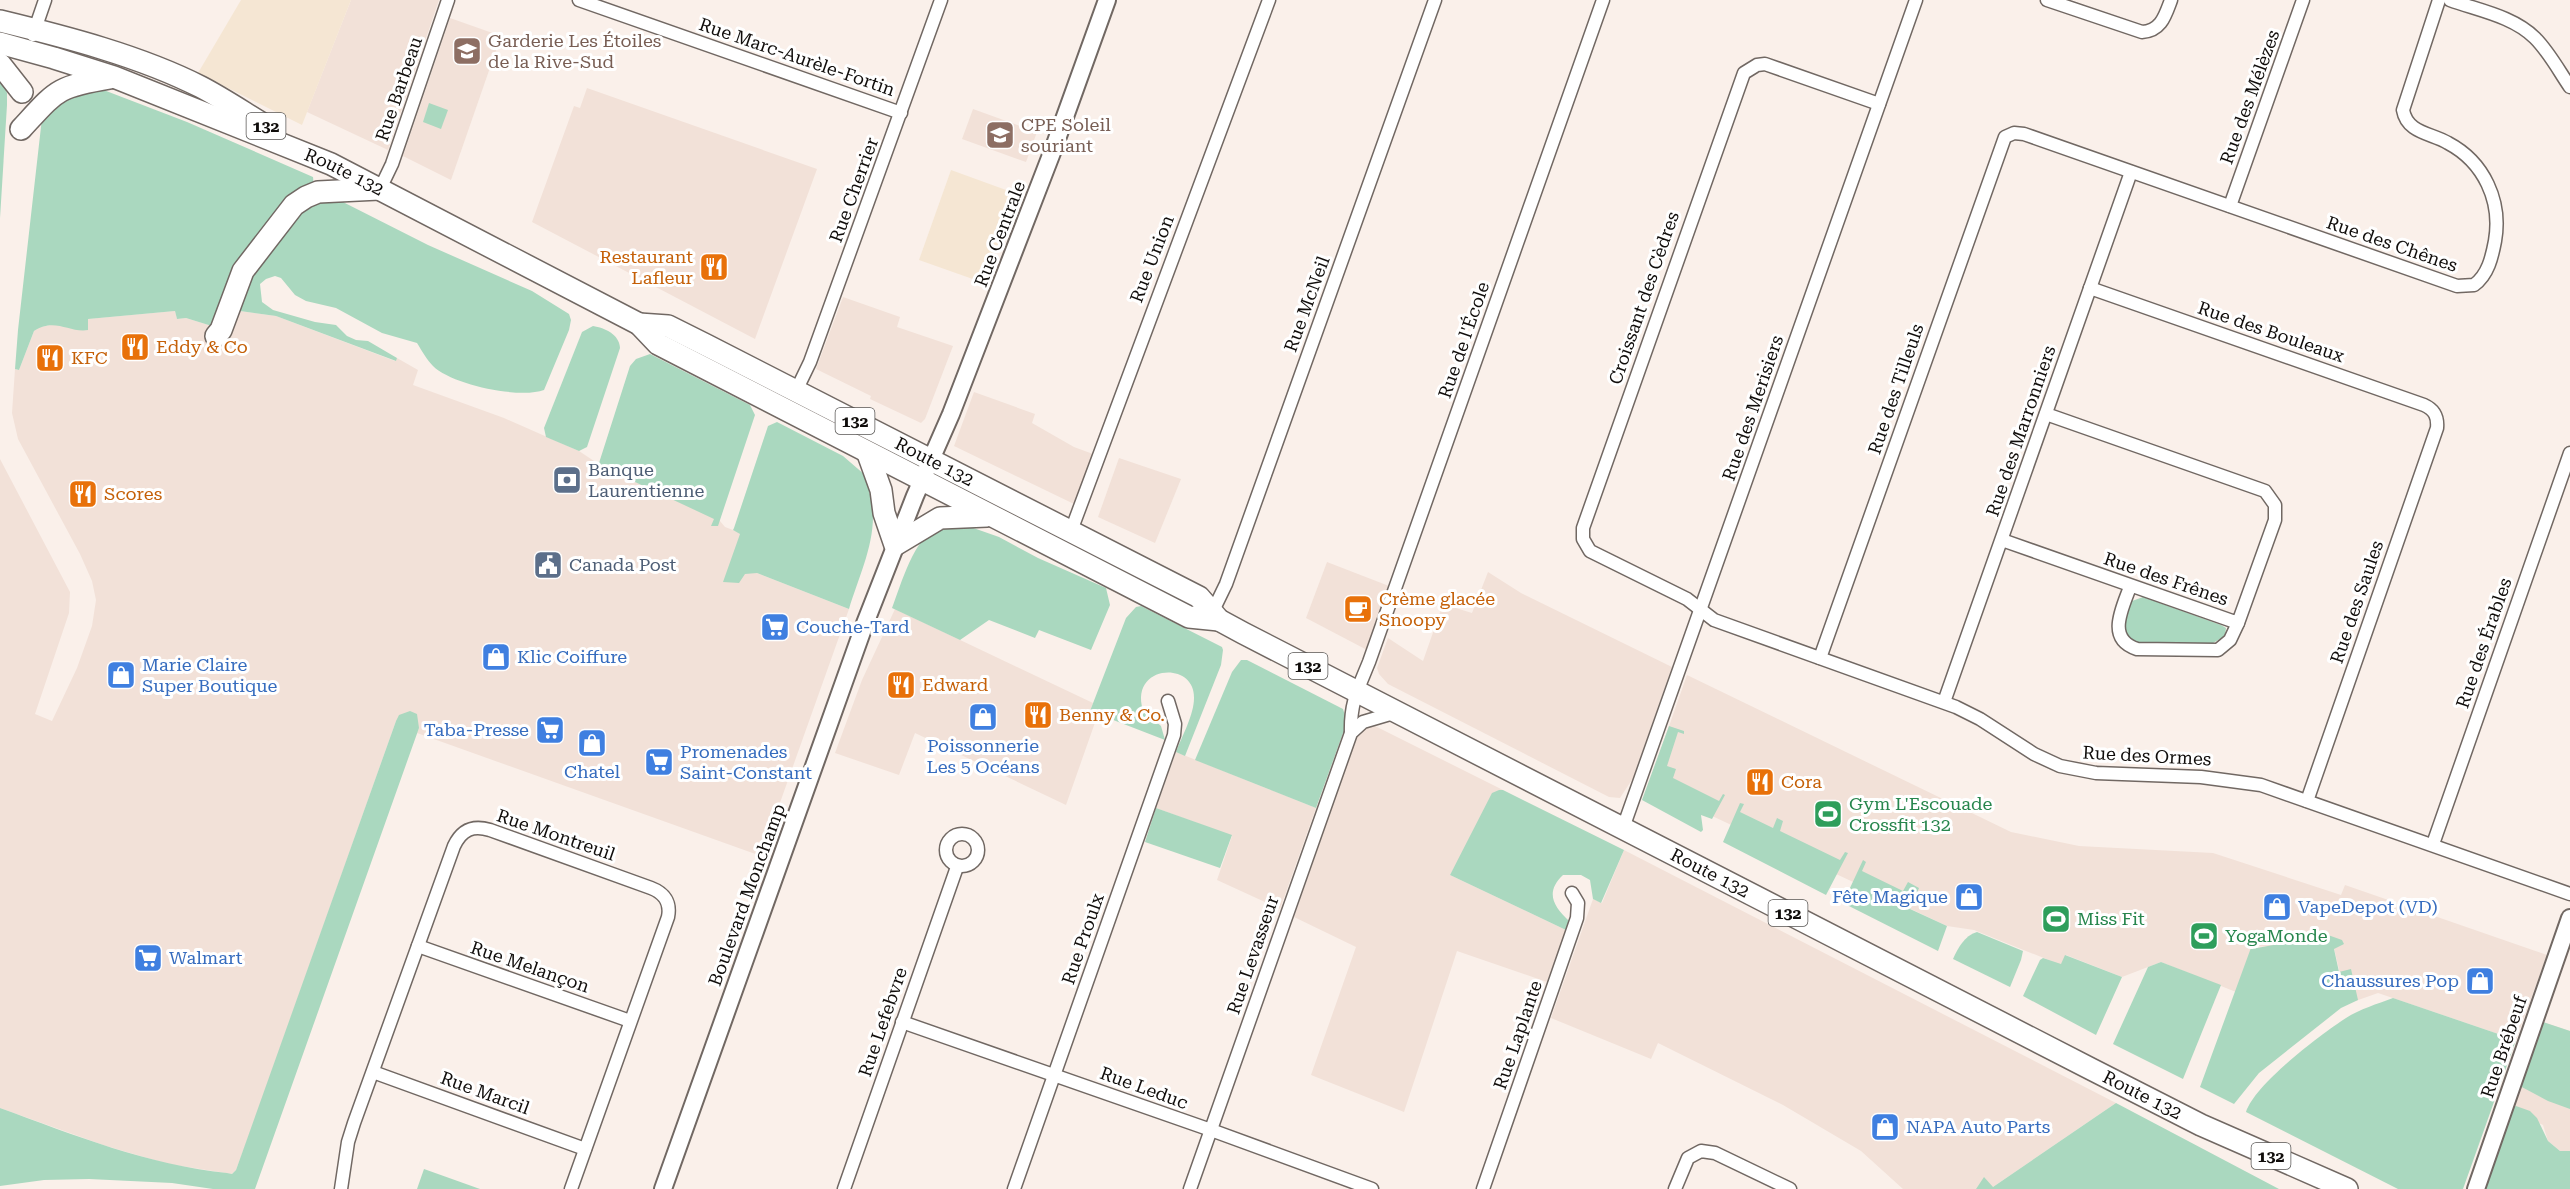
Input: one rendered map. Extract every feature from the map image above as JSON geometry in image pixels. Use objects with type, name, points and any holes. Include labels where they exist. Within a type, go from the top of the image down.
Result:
[{"type":"highway","name":"132","points":[[0,21],[112,53],[177,77],[201,88],[331,164]]},
{"type":"highway","name":"Route 132","points":[[0,43],[114,77],[331,164],[639,324],[658,344],[868,454],[1189,617],[1214,617]]},
{"type":"highway","points":[[0,64],[22,92]]},
{"type":"highway","points":[[21,129],[59,90],[80,82],[114,77]]},
{"type":"highway","points":[[216,336],[221,330],[243,271],[294,205],[318,192],[380,189]]},
{"type":"highway","name":"Route 132","points":[[639,324],[668,326],[1199,597],[1214,617],[2201,1125],[2310,1189]]},
{"type":"highway","points":[[868,454],[881,490],[885,513],[895,544],[940,518],[991,516]]},
{"type":"highway","name":"Route 132","points":[[2201,1125],[2347,1189]]},
{"type":"street","points":[[27,50],[45,0]]},
{"type":"street","name":"Rue Barbeau","points":[[380,189],[392,164],[448,0]]},
{"type":"street","name":"Rue Marc-Aurèle-Fortin","points":[[579,0],[901,113]]},
{"type":"street","name":"Rue Cherrier","points":[[796,391],[810,362],[941,0]]},
{"type":"street","name":"Rue Centrale","points":[[922,480],[944,433],[1001,286],[1107,0]]},
{"type":"street","name":"Rue Union","points":[[1071,531],[1164,275],[1206,172],[1269,0]]},
{"type":"street","name":"Rue McNeil","points":[[1214,617],[1436,0]]},
{"type":"street","name":"Rue de l'École","points":[[1356,690],[1368,665],[1603,0]]},
{"type":"street","name":"Rue des Merisiers","points":[[1623,828],[1916,0]]},
{"type":"street","points":[[2046,0],[2142,32],[2155,29],[2163,22],[2171,0]]},
{"type":"street","name":"Rue des Mélèzes","points":[[2230,206],[2303,0]]},
{"type":"street","name":"Rue des Chênes","points":[[2008,135],[2024,134],[2457,286],[2468,287],[2479,282],[2490,260],[2496,233],[2496,208],[2489,187],[2468,157],[2447,142],[2414,129],[2406,121],[2403,110],[2439,0]]},
{"type":"street","points":[[2450,0],[2504,18],[2527,31],[2544,48],[2570,87]]},
{"type":"street","name":"Croissant des Cèdres","points":[[1701,612],[1687,599],[1590,551],[1582,534],[1736,90],[1744,73],[1756,65],[1765,64],[1879,104]]},
{"type":"street","name":"Rue des Tilleuls","points":[[1820,658],[2000,147],[2008,135]]},
{"type":"street","name":"Rue des Marronniers","points":[[1944,702],[2131,172]]},
{"type":"street","name":"Rue des Bouleaux","points":[[2090,288],[2424,405],[2430,408],[2436,416]]},
{"type":"street","name":"Rue des Frênes","points":[[2002,540],[2238,623],[2275,520],[2276,511],[2273,499],[2260,489],[2046,414]]},
{"type":"street","name":"Rue des Saules","points":[[2307,801],[2438,428],[2436,416]]},
{"type":"street","name":"Rue des Érables","points":[[2433,844],[2570,453]]},
{"type":"street","name":"Boulevard Monchamp","points":[[663,1189],[816,759],[895,544],[922,480]]},
{"type":"street","points":[[2130,586],[2117,627],[2120,637],[2130,647],[2218,650],[2230,640],[2238,623]]},
{"type":"street","name":"Rue des Ormes","points":[[1701,612],[1720,623],[1944,702],[1980,720],[2034,754],[2073,769],[2113,775],[2225,778],[2261,786],[2433,844],[2570,894]]},
{"type":"street","name":"Rue Levasseur","points":[[1190,1189],[1351,733],[1351,711],[1356,690]]},
{"type":"street","name":"Rue Proulx","points":[[1014,1189],[1174,735],[1175,724],[1168,700]]},
{"type":"street","points":[[1351,733],[1363,722],[1397,712]]},
{"type":"street","name":"Rue Montreuil","points":[[341,1189],[348,1142],[458,837],[474,827],[501,834],[651,888],[663,894],[669,906],[668,916],[571,1189]]},
{"type":"street","name":"Rue Lefebvre","points":[[844,1189],[957,867]]},
{"type":"street","name":"Rue Laplante","points":[[1483,1189],[1577,918],[1578,903],[1572,893]]},
{"type":"street","name":"Rue Brébeuf","points":[[2476,1189],[2570,918]]},
{"type":"street","name":"Rue Melançon","points":[[418,946],[630,1021]]},
{"type":"street","name":"Rue Leduc","points":[[902,1022],[1210,1130],[1358,1186],[1372,1189]]},
{"type":"street","name":"Rue Marcil","points":[[373,1072],[585,1149]]},
{"type":"street","points":[[1675,1189],[1685,1162],[1696,1152],[1715,1153],[1790,1189]]},
{"type":"shaded area","points":[[241,0],[351,0],[302,125],[198,73]]},
{"type":"shaded area","points":[[351,0],[439,0],[388,150],[307,112]]},
{"type":"shaded area","points":[[450,18],[501,36],[451,180],[403,156]]},
{"type":"shaded area","points":[[587,88],[817,169],[755,339],[532,222],[574,106],[580,108]]},
{"type":"shaded area","name":"CPE Soleil souriant","points":[[973,109],[1037,132],[1026,162],[962,139]]},
{"type":"shaded area","points":[[951,170],[1017,194],[984,283],[919,260]]},
{"type":"shaded area","points":[[843,297],[900,317],[897,327],[953,346],[925,419],[921,423],[870,399],[871,396],[816,369]]},
{"type":"shaded area","points":[[233,310],[276,316],[395,361],[397,358],[418,370],[413,385],[504,418],[579,451],[603,467],[720,521],[725,527],[741,533],[724,582],[749,572],[757,573],[849,609],[761,856],[417,733],[419,728],[396,721],[252,1127],[236,1170],[232,1174],[168,1164],[106,1146],[0,1108],[0,459],[70,592],[69,613],[35,714],[52,721],[77,668],[92,626],[96,600],[92,581],[80,554],[18,439],[12,413],[15,369],[19,370],[34,331],[40,327],[56,324],[82,330],[88,329],[87,319],[175,311],[177,319],[186,318],[215,327]]},
{"type":"shaded area","points":[[974,392],[1035,414],[1032,423],[1074,447],[1093,454],[1074,504],[954,446]]},
{"type":"shaded area","points":[[1119,458],[1181,479],[1155,543],[1098,517]]},
{"type":"shaded area","points":[[1327,562],[1389,586],[1367,650],[1306,618]]},
{"type":"shaded area","points":[[1488,572],[1521,593],[1672,667],[1633,778],[1620,798],[1609,797],[1388,684],[1379,674],[1377,668],[1388,638],[1423,661],[1443,604],[1472,613]]},
{"type":"shaded area","points":[[895,609],[1093,703],[1090,711],[1098,714],[1066,805],[915,733],[899,775],[835,753],[862,680]]},
{"type":"shaded area","points":[[1687,675],[2011,832],[2079,846],[2213,853],[2341,895],[2345,885],[2547,955],[2516,1040],[2378,993],[2347,1004],[2334,948],[2252,946],[2236,992],[2161,962],[2122,977],[2066,955],[2061,965],[1974,930],[1947,926],[1648,786]]},
{"type":"shaded area","points":[[1371,724],[1503,790],[1499,790],[1450,875],[1566,930],[1547,982],[1457,951],[1404,1112],[1311,1075],[1356,947],[1294,917],[1357,736],[1361,730]]},
{"type":"shaded area","points":[[1176,752],[1316,808],[1280,909],[1217,880],[1232,836],[1156,808]]},
{"type":"shaded area","points":[[1624,850],[2116,1103],[1993,1189],[1903,1189],[1861,1151],[1783,1105],[1658,1043],[1651,1059],[1551,1018],[1593,899],[1602,903]]},
{"type":"shaded area","points":[[2540,1021],[2570,1031],[2570,1151],[2560,1151],[2548,1141],[2543,1125],[2510,1109]]},
{"type":"green space","points":[[0,75],[7,93],[7,105],[0,218]]},
{"type":"green space","points":[[101,89],[187,122],[313,177],[314,187],[215,327],[186,318],[177,319],[175,311],[88,319],[88,330],[49,325],[34,331],[19,370],[15,369],[42,118],[57,99]]},
{"type":"green space","points":[[429,103],[448,110],[441,129],[423,122]]},
{"type":"green space","points":[[337,199],[428,245],[532,291],[569,314],[571,320],[569,330],[544,390],[519,393],[487,388],[455,379],[433,366],[417,343],[382,333],[336,308],[306,301],[295,295],[281,278],[275,276],[260,284],[262,302],[273,310],[315,322],[336,325],[347,336],[356,340],[368,341],[397,358],[396,361],[276,316],[233,310],[243,286],[306,204]]},
{"type":"green space","points":[[593,326],[611,332],[620,348],[587,447],[579,451],[546,437],[544,428],[582,332]]},
{"type":"green space","points":[[650,354],[750,405],[755,415],[718,526],[711,526],[714,519],[603,467],[599,463],[630,366],[636,359]]},
{"type":"green space","points":[[777,422],[843,456],[865,475],[872,490],[869,491],[873,521],[871,536],[864,566],[849,609],[757,573],[745,574],[739,583],[723,582],[740,534],[733,530],[768,426]]},
{"type":"green space","points":[[962,524],[999,537],[1038,558],[1106,588],[1110,605],[1091,650],[1039,630],[1035,638],[989,620],[960,640],[892,608],[909,562],[922,540],[939,527]]},
{"type":"green space","points":[[2143,597],[2221,625],[2226,628],[2225,636],[2213,643],[2140,643],[2133,640],[2126,631],[2127,613],[2132,601]]},
{"type":"green space","points":[[1141,606],[1222,647],[1223,650],[1221,665],[1185,756],[1176,752],[1190,718],[1194,698],[1192,686],[1175,673],[1153,676],[1145,684],[1141,695],[1143,710],[1161,726],[1165,740],[1090,711],[1126,618],[1136,607]]},
{"type":"green space","points":[[1241,660],[1247,660],[1343,709],[1347,722],[1316,808],[1195,760],[1232,672]]},
{"type":"green space","points":[[410,711],[417,714],[419,728],[255,1189],[213,1189],[172,1183],[89,1179],[44,1180],[0,1186],[0,1108],[140,1156],[232,1174],[236,1170],[396,721],[399,715]]},
{"type":"green space","points":[[1669,726],[1684,731],[1684,734],[1678,732],[1667,766],[1676,769],[1673,778],[1719,801],[1723,794],[1725,795],[1712,819],[1701,815],[1703,830],[1701,832],[1642,800]]},
{"type":"green space","points":[[1499,790],[1624,850],[1601,903],[1593,899],[1590,880],[1581,875],[1563,875],[1557,881],[1553,899],[1569,921],[1566,930],[1450,875],[1492,793]]},
{"type":"green space","points":[[1740,803],[1744,804],[1740,812],[1773,828],[1777,818],[1783,821],[1780,831],[1840,860],[1845,852],[1848,853],[1826,895],[1723,842]]},
{"type":"green space","points":[[1156,808],[1232,835],[1220,868],[1145,842]]},
{"type":"green space","points":[[1863,860],[1866,862],[1862,871],[1903,891],[1908,882],[1919,888],[1910,909],[1947,926],[1938,951],[1843,903]]},
{"type":"green space","points":[[1977,932],[2023,951],[2010,987],[1953,959],[1965,939]]},
{"type":"green space","points":[[2328,935],[2342,940],[2344,944],[2334,949],[2339,972],[2351,969],[2358,1000],[2341,1008],[2259,1073],[2234,1104],[2200,1087],[2252,945],[2257,948]]},
{"type":"green space","points":[[2065,955],[2122,977],[2096,1035],[2023,996],[2040,960],[2043,958],[2061,964]]},
{"type":"green space","points":[[2161,962],[2221,985],[2183,1079],[2113,1044],[2148,967]]},
{"type":"green space","points":[[2393,998],[2516,1040],[2463,1189],[2398,1189],[2246,1112],[2262,1088],[2305,1048],[2351,1015]]},
{"type":"green space","points":[[2540,1021],[2570,1031],[2570,1109],[2548,1101],[2518,1085]]},
{"type":"green space","points":[[2116,1103],[2279,1189],[1976,1189],[1984,1177],[1993,1187]]},
{"type":"green space","points":[[2516,1106],[2530,1111],[2537,1118],[2548,1141],[2560,1151],[2570,1151],[2570,1189],[2482,1189],[2510,1109]]},
{"type":"green space","points":[[424,1169],[480,1189],[417,1189]]},
{"type":"place","name":"Garderie Les Étoiles de la Rive-Sud","points":[[467,51]]},
{"type":"place","name":"CPE Soleil souriant","points":[[1000,135]]},
{"type":"place","name":"Restaurant Lafleur","points":[[714,267]]},
{"type":"place","name":"Eddy & Co","points":[[135,347]]},
{"type":"place","name":"KFC","points":[[50,358]]},
{"type":"place","name":"Banque Laurentienne","points":[[567,480]]},
{"type":"place","name":"Scores","points":[[83,494]]},
{"type":"place","name":"Canada Post","points":[[548,565]]},
{"type":"place","name":"Crème glacée Snoopy","points":[[1358,609]]},
{"type":"place","name":"Couche-Tard","points":[[775,627]]},
{"type":"place","name":"Klic Coiffure","points":[[496,657]]},
{"type":"place","name":"Marie Claire Super Boutique","points":[[121,675]]},
{"type":"place","name":"Edward","points":[[901,685]]},
{"type":"place","name":"Benny & Co.","points":[[1038,715]]},
{"type":"place","name":"Poissonnerie Les 5 Océans","points":[[983,717]]},
{"type":"place","name":"Taba-Presse","points":[[550,730]]},
{"type":"place","name":"Chatel","points":[[592,743]]},
{"type":"place","name":"Promenades Saint-Constant","points":[[659,762]]},
{"type":"place","name":"Cora","points":[[1760,782]]},
{"type":"place","name":"Gym L'Escouade Crossfit 132","points":[[1828,814]]},
{"type":"place","name":"Fête Magique","points":[[1969,897]]},
{"type":"place","name":"VapeDepot (VD)","points":[[2277,907]]},
{"type":"place","name":"Miss Fit","points":[[2056,919]]},
{"type":"place","name":"YogaMonde","points":[[2204,936]]},
{"type":"place","name":"Walmart","points":[[148,958]]},
{"type":"place","name":"Chaussures Pop","points":[[2480,981]]},
{"type":"place","name":"NAPA Auto Parts","points":[[1885,1127]]}]
